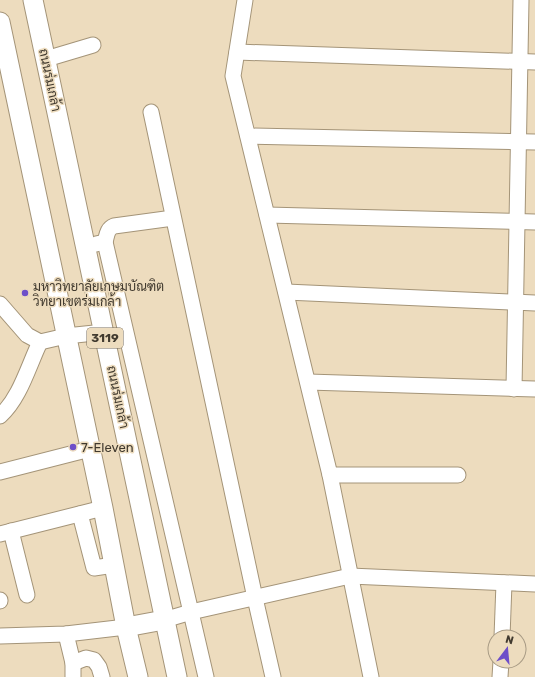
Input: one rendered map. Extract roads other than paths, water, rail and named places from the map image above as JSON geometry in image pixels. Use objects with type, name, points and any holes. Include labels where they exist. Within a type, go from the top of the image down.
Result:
[{"type":"main road","name":"ถนนร่มเกล้า","points":[[33,0],[177,677]]},
{"type":"main road","name":"3119","points":[[0,22],[103,508],[126,627],[138,677]]},
{"type":"main road","points":[[126,627],[164,620]]},
{"type":"street","points":[[245,0],[233,76],[330,475],[371,677]]},
{"type":"street","points":[[514,389],[521,0]]},
{"type":"street","points":[[46,59],[93,45]]},
{"type":"street","points":[[237,52],[535,62]]},
{"type":"street","points":[[151,112],[273,677]]},
{"type":"street","points":[[248,136],[535,142]]},
{"type":"street","points":[[267,215],[535,222]]},
{"type":"street","points":[[174,218],[114,226],[108,230],[105,242],[206,677]]},
{"type":"street","points":[[86,247],[105,242]]},
{"type":"street","points":[[286,292],[535,303]]},
{"type":"street","points":[[0,304],[26,335],[40,342],[66,336],[104,332]]},
{"type":"street","points":[[0,416],[9,408],[23,382],[40,342]]},
{"type":"street","points":[[308,382],[535,389]]},
{"type":"street","points":[[0,472],[90,449]]},
{"type":"street","points":[[330,475],[458,475]]},
{"type":"street","points":[[27,595],[6,532],[103,508]]},
{"type":"street","points":[[80,514],[94,568],[114,565]]},
{"type":"street","points":[[164,620],[191,612],[350,576],[535,584]]},
{"type":"street","points":[[502,629],[504,583]]},
{"type":"street","points":[[0,636],[66,634],[126,627]]},
{"type":"street","points":[[66,634],[73,670]]},
{"type":"street","points":[[73,670],[86,658],[94,660],[99,667],[102,677]]},
{"type":"place","name":"มหาวิทยาลัยเกษมบัณฑิต วิทยาเขตร่มเกล้า","points":[[25,293]]},
{"type":"place","name":"7-Eleven","points":[[73,447]]}]
